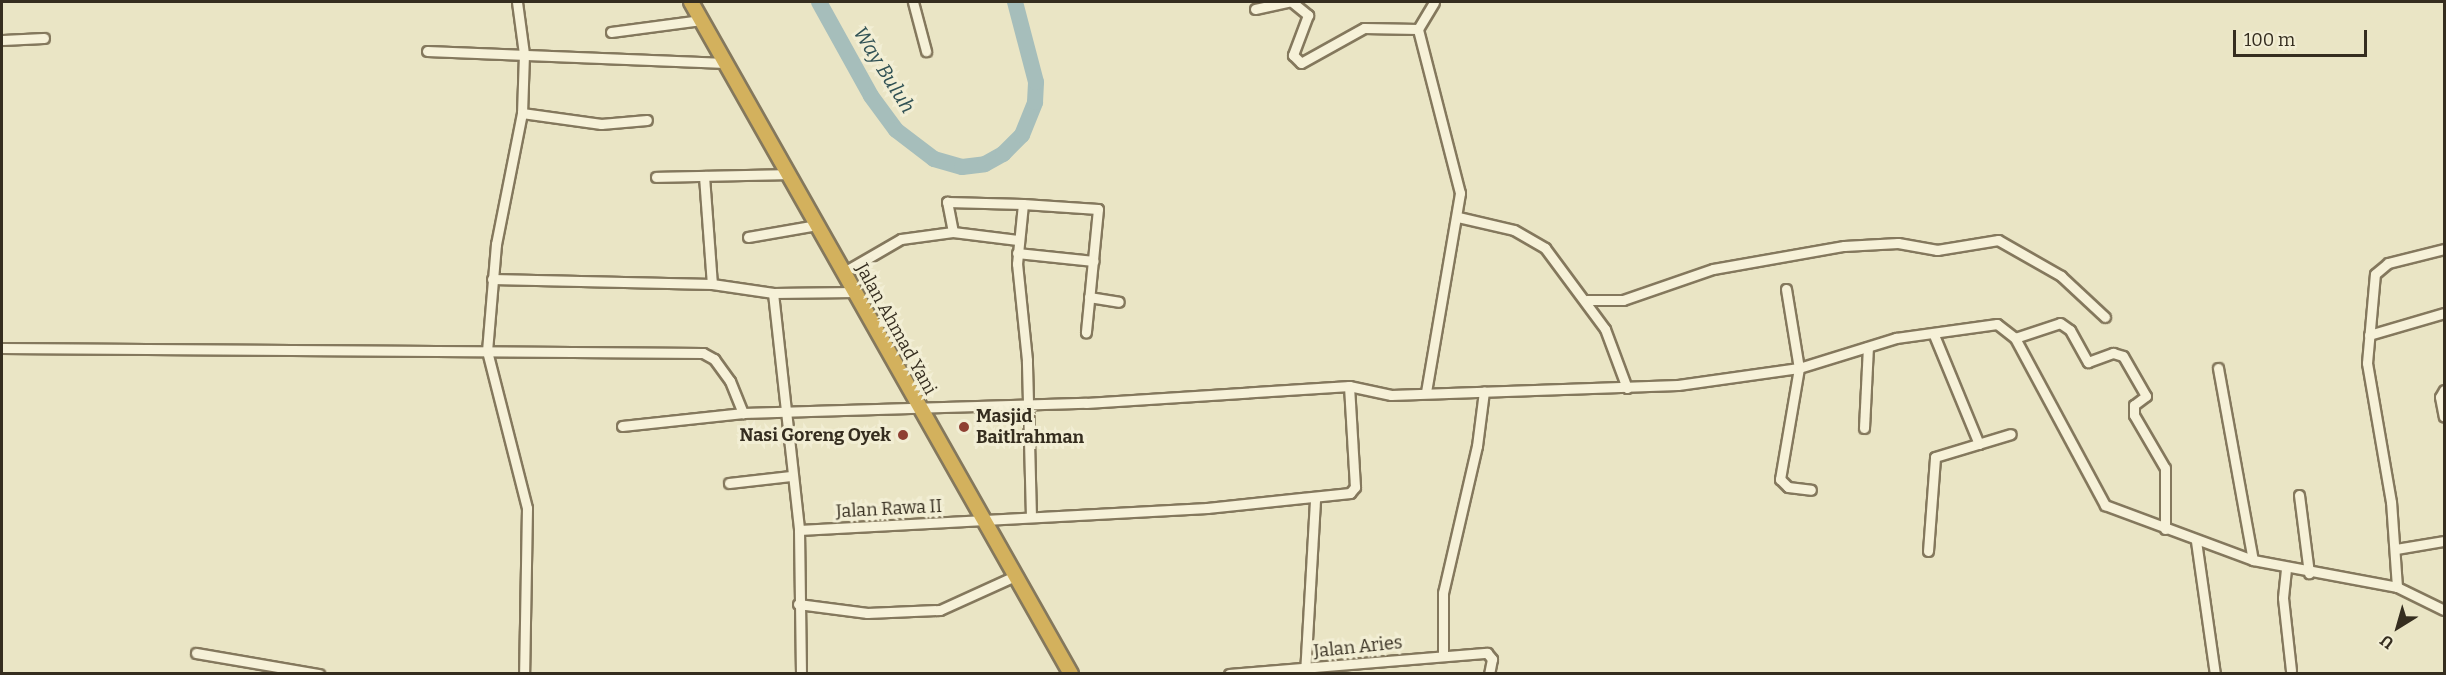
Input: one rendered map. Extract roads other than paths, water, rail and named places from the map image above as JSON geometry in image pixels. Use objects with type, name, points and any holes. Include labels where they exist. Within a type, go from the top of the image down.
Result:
[{"type":"highway","name":"Jalan Ahmad Yani","points":[[691,2],[844,272],[980,519],[1071,674]]},
{"type":"street","points":[[518,2],[524,54],[522,113],[492,279],[487,351],[527,508],[524,674]]},
{"type":"street","points":[[913,2],[926,51]]},
{"type":"street","points":[[1255,9],[1291,2],[1308,15],[1293,55],[1301,63],[1364,28],[1418,29]]},
{"type":"street","points":[[1426,392],[1458,217],[1458,175],[1418,29],[1434,2]]},
{"type":"street","points":[[611,32],[701,20]]},
{"type":"street","points":[[2,40],[44,38]]},
{"type":"street","points":[[427,51],[524,54],[599,61],[726,63]]},
{"type":"street","points":[[522,113],[601,124],[647,120]]},
{"type":"street","points":[[656,177],[788,174]]},
{"type":"street","points":[[704,176],[712,284]]},
{"type":"street","points":[[953,232],[947,202],[1098,209],[1086,332]]},
{"type":"street","points":[[1023,204],[1017,253],[1031,517]]},
{"type":"street","points":[[1458,217],[1534,238],[1587,300],[1621,365],[1627,388]]},
{"type":"street","points":[[748,237],[817,225]]},
{"type":"street","points":[[844,272],[902,239],[953,232],[1018,240]]},
{"type":"street","points":[[1587,300],[1623,300],[1713,269],[1844,246],[1898,243],[1937,250],[1998,240],[2061,276],[2105,317]]},
{"type":"street","points":[[2397,587],[2396,549],[2367,363],[2376,269],[2445,249]]},
{"type":"street","points":[[1017,253],[1094,261]]},
{"type":"street","points":[[492,279],[712,284],[772,293],[855,292]]},
{"type":"street","points":[[1786,289],[1799,368],[1780,479],[1788,487],[1811,490]]},
{"type":"street","points":[[772,293],[782,411],[799,530],[798,604],[801,674]]},
{"type":"street","points":[[1089,297],[1119,302]]},
{"type":"street","points":[[2369,335],[2445,313]]},
{"type":"street","points":[[2015,338],[2060,323],[2070,330],[2088,362],[2113,353],[2123,356],[2146,396],[2134,405],[2134,415],[2165,468],[2165,529]]},
{"type":"street","points":[[622,426],[743,413],[921,410],[1349,386],[1391,395],[1426,392],[1627,388],[1799,368],[1868,347],[1997,324],[2015,338],[2105,505],[2196,541],[2253,560],[2286,569],[2397,587],[2445,610]]},
{"type":"street","points":[[1934,335],[1979,444]]},
{"type":"street","points":[[1864,428],[1868,347]]},
{"type":"street","points":[[2,348],[703,352],[714,359],[730,381],[743,413]]},
{"type":"street","points":[[2218,368],[2253,560]]},
{"type":"street","name":"Jalan Rawa II","points":[[799,530],[1315,498],[1350,493],[1355,487],[1349,386]]},
{"type":"street","points":[[2445,390],[2440,397],[2445,417]]},
{"type":"street","points":[[1443,655],[1443,593],[1477,446],[1484,391]]},
{"type":"street","points":[[1928,551],[1932,461],[1938,454],[2011,434]]},
{"type":"street","points":[[729,483],[791,476]]},
{"type":"street","points":[[2300,495],[2309,573]]},
{"type":"street","points":[[1305,671],[1315,498]]},
{"type":"street","points":[[2196,541],[2216,674]]},
{"type":"street","points":[[2396,549],[2445,541]]},
{"type":"street","points":[[2286,569],[2283,598],[2291,670]]},
{"type":"street","points":[[798,604],[867,613],[940,610],[1015,576]]},
{"type":"street","points":[[196,653],[319,674]]},
{"type":"street","name":"Jalan Aries","points":[[1229,674],[1305,671],[1443,655],[1490,655],[1489,674]]},
{"type":"waterway","name":"Way Buluh","points":[[819,2],[871,96],[896,130],[934,159],[962,167],[985,164],[1003,154],[1022,135],[1035,102],[1036,82],[1015,2]]},
{"type":"place","name":"Masjid Baitlrahman","points":[[964,427]]},
{"type":"place","name":"Nasi Goreng Oyek","points":[[903,435]]}]
